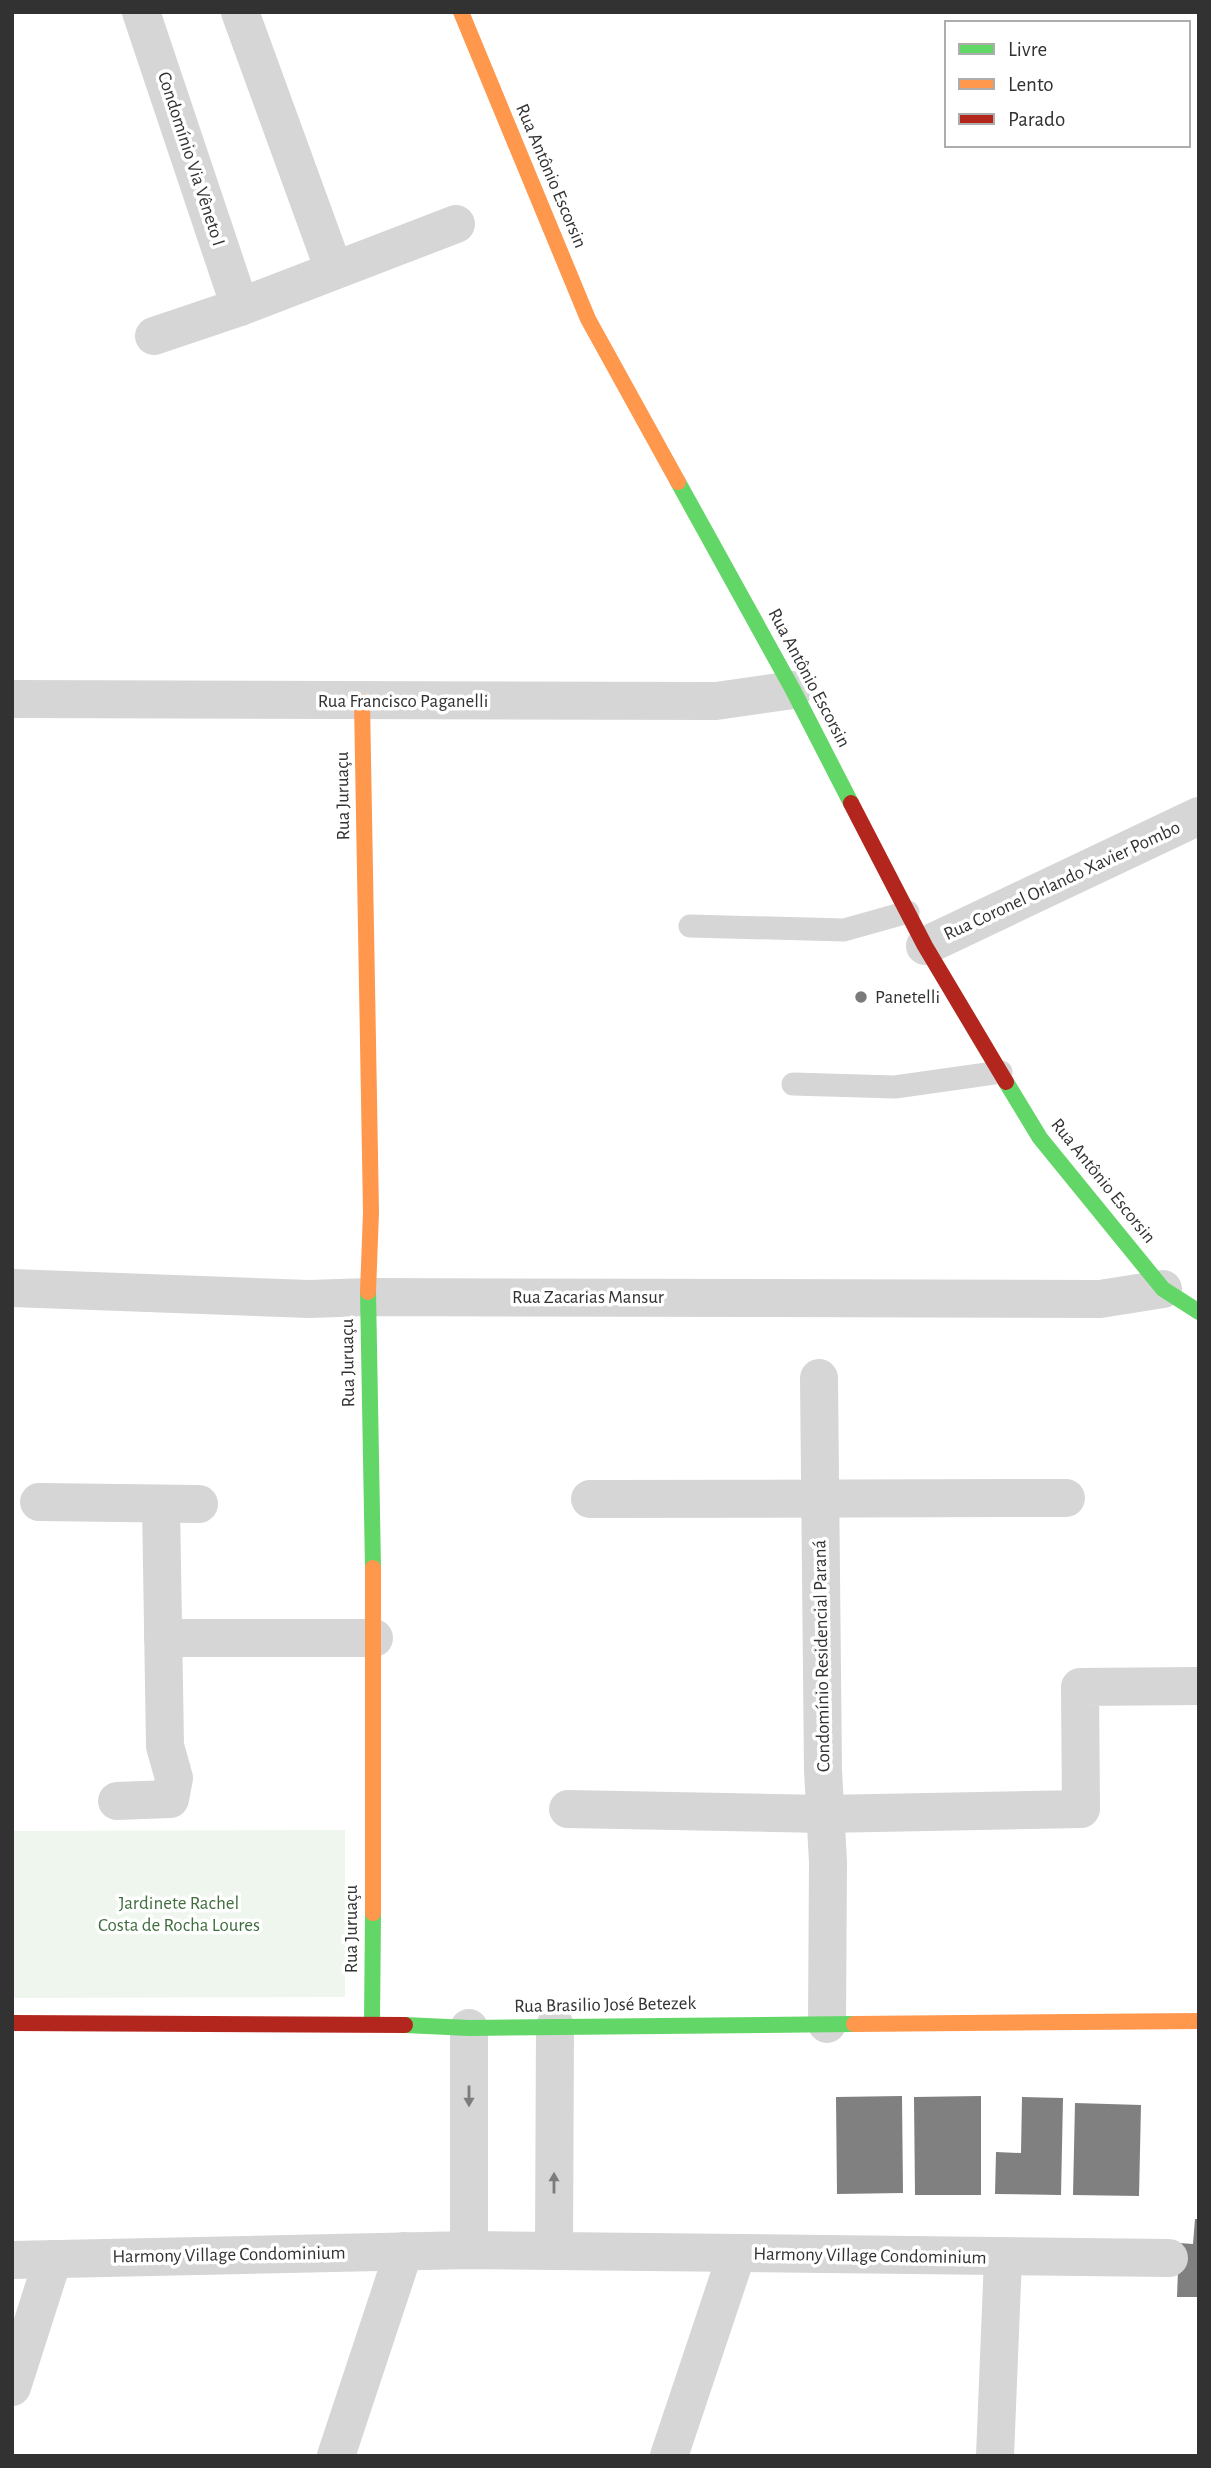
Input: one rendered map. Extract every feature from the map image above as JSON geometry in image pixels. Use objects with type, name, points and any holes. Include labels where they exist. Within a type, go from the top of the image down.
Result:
[{"type":"street","name":"Condomínio Via Vêneto I","points":[[141,12],[240,307]]},
{"type":"street","points":[[240,12],[334,270]]},
{"type":"street","name":"Rua Antônio Escorsin","points":[[461,12],[588,319],[793,690],[925,946],[1040,1138],[1163,1289],[1199,1312]]},
{"type":"street","points":[[154,336],[240,307],[456,224]]},
{"type":"street","name":"Rua Francisco Paganelli","points":[[12,699],[716,701],[793,690]]},
{"type":"street","name":"Rua Juruaçu","points":[[362,702],[371,1212],[368,1297],[374,1638],[372,2024]]},
{"type":"street","name":"Rua Coronel Orlando Xavier Pombo","points":[[925,946],[1199,816]]},
{"type":"street","name":"Rua Zacarias Mansur","points":[[12,1288],[309,1299],[1100,1299],[1163,1289]]},
{"type":"street","name":"Condomínio Residencial Paraná","points":[[820,1378],[824,1814],[828,1863],[827,2024]]},
{"type":"street","points":[[590,1499],[1066,1498]]},
{"type":"street","points":[[39,1502],[199,1504]]},
{"type":"street","points":[[117,1801],[170,1799],[174,1778],[165,1746],[161,1504]]},
{"type":"street","points":[[163,1639],[374,1638]]},
{"type":"street","points":[[568,1810],[824,1814],[1081,1809],[1080,1687],[1199,1686]]},
{"type":"street","name":"Rua Brasilio José Betezek","points":[[12,2022],[372,2024],[469,2028],[1199,2021]]},
{"type":"street","points":[[554,2251],[555,2026]]},
{"type":"street","points":[[469,2028],[469,2250]]},
{"type":"street","name":"Harmony Village Condominium","points":[[12,2260],[469,2250],[1169,2258]]},
{"type":"street","points":[[337,2456],[404,2251]]},
{"type":"street","name":"Harmony Village Condominium","points":[[669,2456],[737,2253]]},
{"type":"street","name":"Harmony Village Condominium","points":[[995,2456],[1003,2258]]},
{"type":"street","points":[[12,2387],[53,2259]]},
{"type":"lane","points":[[690,926],[844,930],[908,912]]},
{"type":"lane","points":[[793,1084],[895,1087],[1001,1072]]},
{"type":"green space","name":"Jardinete Rachel Costa de Rocha Loures","points":[[345,1830],[345,1997],[12,1998],[12,1831]]},
{"type":"building","points":[[902,2096],[903,2193],[837,2194],[836,2097]]},
{"type":"building","points":[[981,2096],[981,2195],[915,2195],[914,2097]]},
{"type":"building","points":[[1022,2097],[1063,2098],[1061,2195],[995,2194],[996,2152],[1021,2153]]},
{"type":"building","points":[[1075,2103],[1141,2105],[1139,2196],[1073,2195]]},
{"type":"building","points":[[1195,2219],[1199,2219],[1199,2297],[1177,2297],[1179,2243],[1193,2244]]},
{"type":"traffic: fast","points":[[678,482],[793,690],[851,803]]},
{"type":"traffic: fast","points":[[1006,1082],[1040,1138],[1163,1289],[1199,1312]]},
{"type":"traffic: fast","points":[[368,1292],[373,1568]]},
{"type":"traffic: fast","points":[[372,2023],[373,1913]]},
{"type":"traffic: fast","points":[[405,2025],[469,2028],[854,2024]]},
{"type":"traffic: slow","points":[[461,12],[588,319],[678,482]]},
{"type":"traffic: slow","points":[[362,702],[371,1212],[368,1292]]},
{"type":"traffic: slow","points":[[373,1568],[373,1913]]},
{"type":"traffic: slow","points":[[854,2024],[1199,2021]]},
{"type":"traffic: jam","points":[[851,803],[925,946],[1006,1082]]},
{"type":"traffic: jam","points":[[12,2023],[405,2025]]},
{"type":"place","name":"Panetelli","points":[[861,997]]}]
